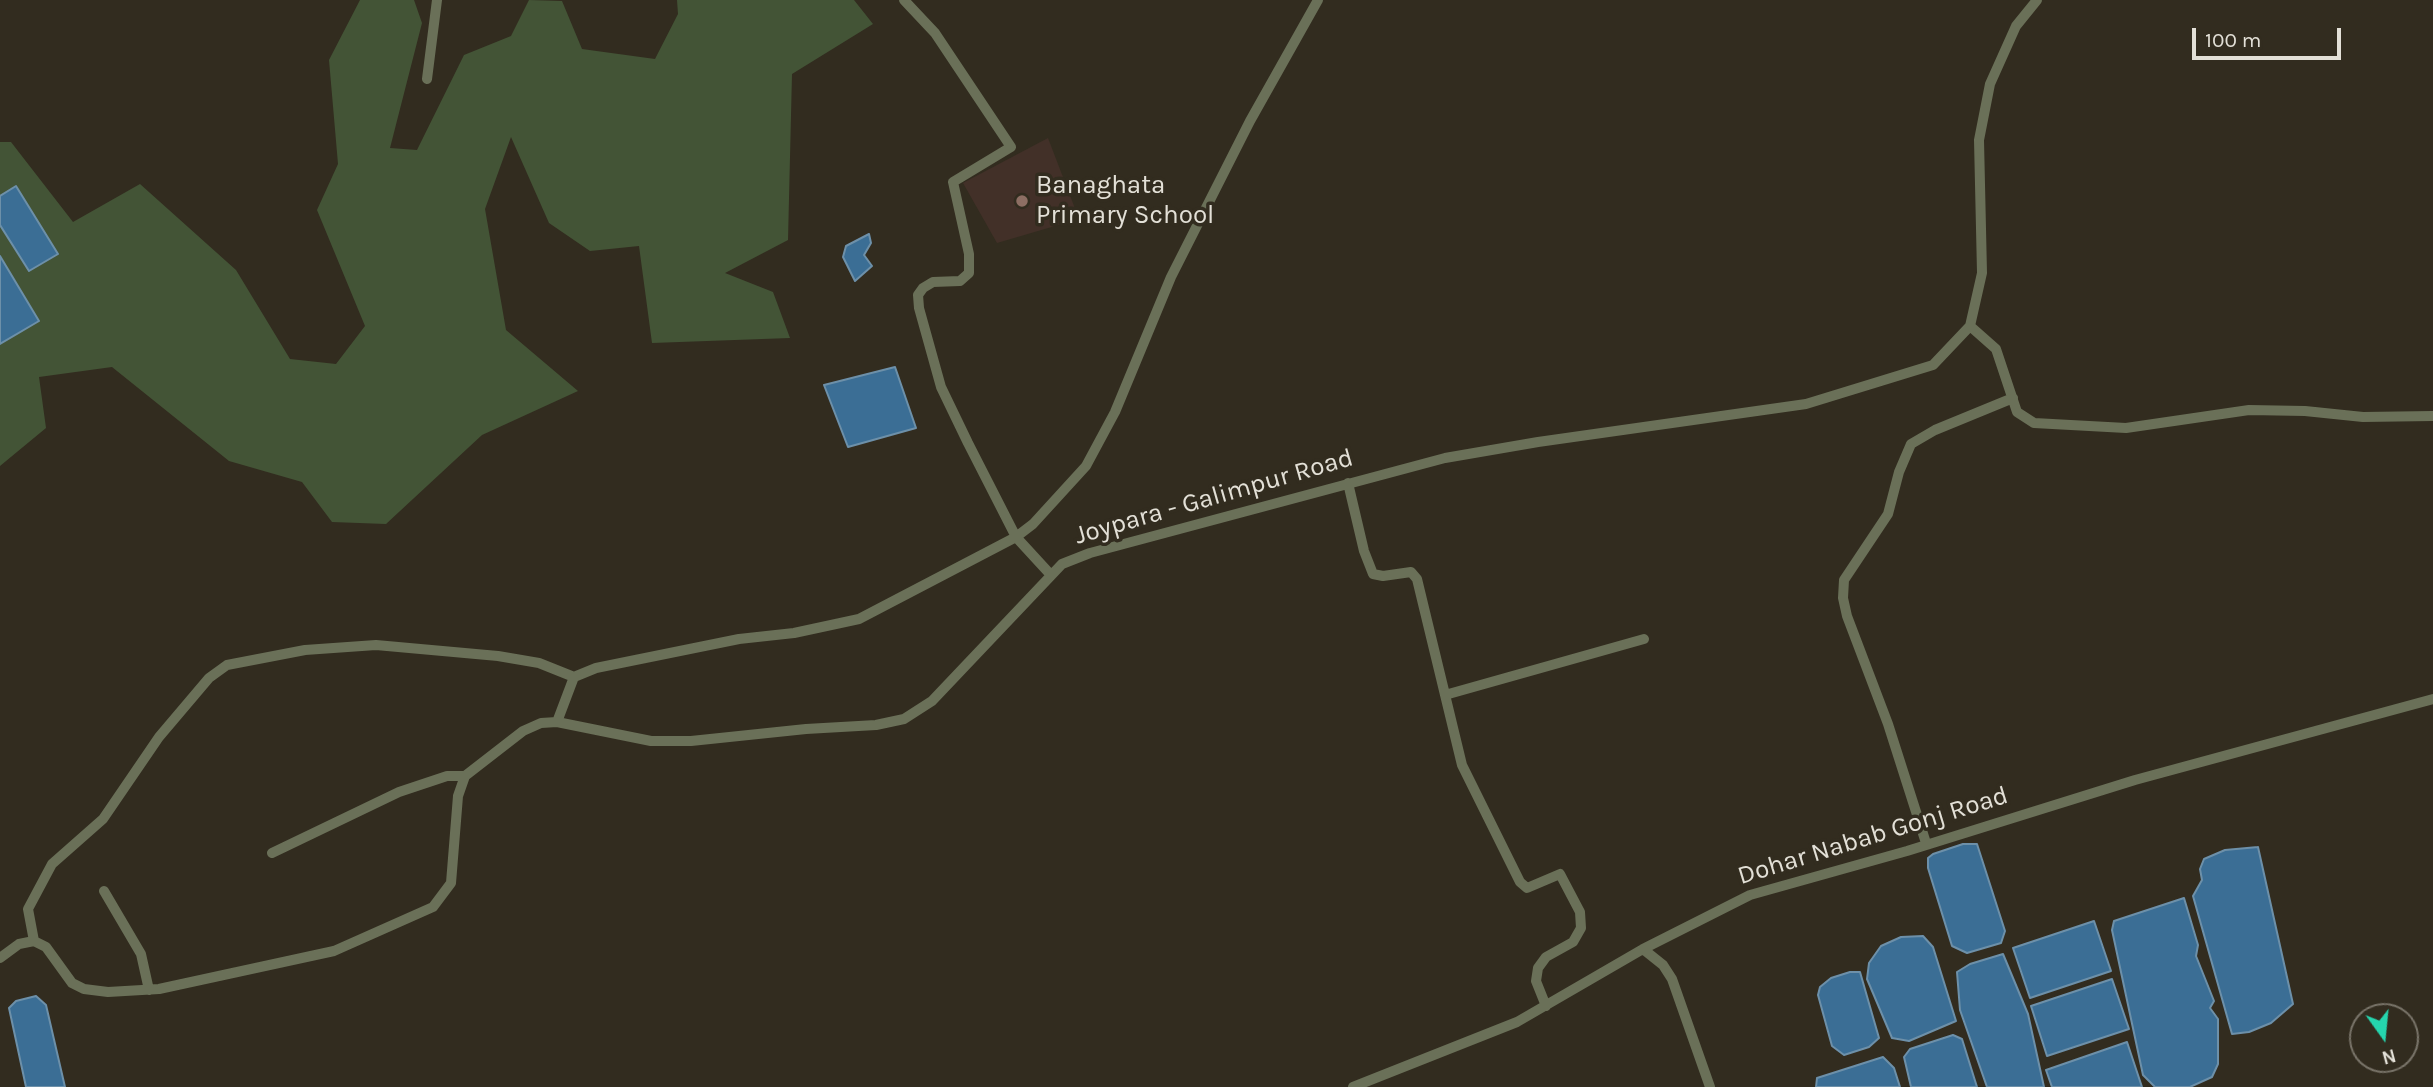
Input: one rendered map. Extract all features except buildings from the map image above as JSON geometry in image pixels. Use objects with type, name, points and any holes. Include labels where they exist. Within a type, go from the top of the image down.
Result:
[{"type":"street","points":[[427,79],[437,0]]},
{"type":"street","points":[[904,0],[935,33],[1011,147],[953,182],[969,254],[969,273],[966,279],[933,282],[918,295],[919,308],[941,387],[1016,537],[1050,574]]},
{"type":"street","points":[[34,941],[28,909],[52,864],[103,819],[159,737],[209,678],[227,665],[304,650],[376,645],[498,656],[539,663],[574,677],[596,668],[684,650],[739,639],[794,633],[859,619],[1016,537],[1034,524],[1086,466],[1115,412],[1171,277],[1250,121],[1318,0]]},
{"type":"street","points":[[2037,0],[2016,26],[1990,84],[1979,140],[1982,273],[1970,326],[1996,349],[2017,412],[2024,418],[2058,426],[2126,428],[2249,410],[2305,411],[2363,417],[2433,416]]},
{"type":"street","name":"Joypara - Galimpur Road","points":[[465,776],[523,731],[541,723],[557,722],[652,741],[691,741],[876,725],[904,719],[932,701],[1050,574],[1062,564],[1090,553],[1446,458],[1538,442],[1806,404],[1933,365],[1970,326]]},
{"type":"street","points":[[1926,843],[1888,724],[1847,616],[1843,598],[1844,580],[1888,514],[1899,472],[1911,444],[1935,430],[2012,398]]},
{"type":"street","points":[[1348,484],[1364,551],[1373,573],[1383,576],[1411,572],[1418,579],[1462,765],[1520,882],[1527,888],[1560,874],[1580,912],[1581,928],[1573,942],[1546,957],[1538,968],[1536,981],[1546,1006]]},
{"type":"street","points":[[1445,695],[1644,639]]},
{"type":"street","points":[[557,722],[574,677]]},
{"type":"street","name":"Dohar Nabab Gonj Road","points":[[1353,1087],[1517,1023],[1643,949],[1750,895],[2135,780],[2433,699]]},
{"type":"street","points":[[0,958],[19,944],[34,941],[46,947],[72,983],[84,989],[108,992],[149,989],[334,951],[433,907],[451,883],[458,796],[465,776],[447,776],[399,792],[272,853]]},
{"type":"street","points":[[104,891],[141,954],[149,989]]},
{"type":"street","points":[[1643,949],[1662,965],[1672,979],[1710,1087]]},
{"type":"shaded area","name":"Banaghata Primary School","points":[[1048,138],[1079,219],[997,243],[963,183]]},
{"type":"green space","points":[[360,0],[414,0],[422,23],[390,148],[417,150],[464,55],[511,36],[529,0],[562,1],[582,49],[655,59],[678,14],[677,0],[854,0],[873,24],[792,74],[788,240],[725,273],[773,292],[790,338],[652,343],[639,246],[590,251],[549,223],[511,137],[485,209],[506,330],[578,391],[482,435],[386,524],[332,522],[302,482],[229,461],[112,367],[39,377],[46,428],[0,466],[0,142],[11,142],[73,222],[140,184],[236,270],[290,359],[336,364],[365,326],[317,210],[338,164],[329,60]]},
{"type":"water","points":[[16,186],[58,254],[29,271],[0,225],[0,196]]},
{"type":"water","points":[[869,234],[871,243],[864,255],[872,266],[855,281],[843,257],[846,246]]},
{"type":"water","points":[[0,256],[39,321],[0,344]]},
{"type":"water","points":[[895,367],[916,428],[848,447],[824,385]]},
{"type":"water","points":[[1963,844],[1977,844],[2005,931],[2001,943],[1967,953],[1952,946],[1928,868],[1928,858],[1933,854]]},
{"type":"water","points":[[2258,847],[2293,1004],[2271,1023],[2249,1032],[2232,1034],[2193,896],[2202,880],[2200,869],[2204,859],[2225,850]]},
{"type":"water","points":[[2184,898],[2198,945],[2196,956],[2214,1001],[2210,1008],[2218,1019],[2218,1064],[2212,1077],[2190,1087],[2155,1087],[2143,1075],[2112,930],[2114,921]]},
{"type":"water","points":[[2094,921],[2111,971],[2030,998],[2013,948]]},
{"type":"water","points":[[1923,936],[1933,947],[1956,1021],[1909,1041],[1892,1038],[1867,979],[1869,963],[1881,946],[1901,937]]},
{"type":"water","points":[[2003,954],[2028,1014],[2044,1087],[1987,1087],[1960,1010],[1957,972],[1970,964]]},
{"type":"water","points":[[1860,972],[1879,1038],[1869,1047],[1844,1055],[1832,1046],[1818,995],[1820,987],[1831,978]]},
{"type":"water","points":[[2112,979],[2129,1029],[2047,1056],[2031,1006]]},
{"type":"water","points":[[36,996],[46,1005],[65,1087],[26,1087],[9,1008],[16,1001]]},
{"type":"water","points":[[1953,1035],[1962,1039],[1977,1087],[1911,1087],[1904,1057],[1910,1049]]},
{"type":"water","points":[[2127,1042],[2142,1087],[2052,1087],[2046,1070]]},
{"type":"water","points":[[1883,1057],[1894,1068],[1900,1087],[1816,1087],[1817,1078]]},
{"type":"place","name":"Banaghata Primary School","points":[[1022,201]]}]
